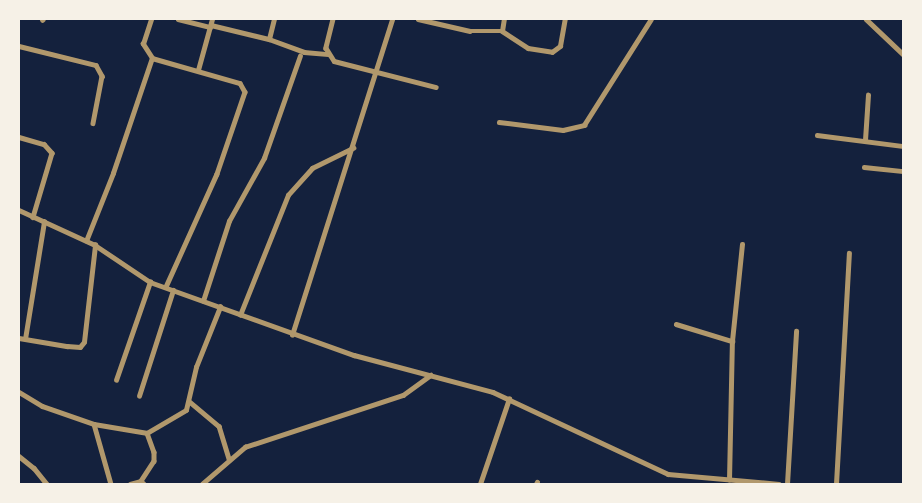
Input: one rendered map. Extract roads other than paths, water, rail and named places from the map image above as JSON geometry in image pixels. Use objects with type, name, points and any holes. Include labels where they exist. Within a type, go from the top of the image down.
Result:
[{"type":"street","points":[[151,19],[143,44],[152,58],[240,83],[245,92],[245,100],[217,174],[166,287]]},
{"type":"street","points":[[178,19],[269,39],[304,52],[328,54],[334,61],[436,87]]},
{"type":"street","points":[[198,70],[212,19]]},
{"type":"street","points":[[269,39],[274,19]]},
{"type":"street","points":[[328,54],[333,19]]},
{"type":"street","points":[[292,335],[378,72],[392,19]]},
{"type":"street","points":[[418,19],[470,31],[502,31],[528,48],[552,52],[560,46],[565,19]]},
{"type":"street","points":[[502,31],[504,19]]},
{"type":"street","points":[[499,122],[563,130],[584,125],[651,19]]},
{"type":"street","points":[[866,19],[903,54]]},
{"type":"street","points":[[19,46],[96,65],[102,76],[92,123]]},
{"type":"street","points":[[203,301],[229,222],[264,158],[300,56]]},
{"type":"street","points":[[86,241],[114,173],[152,58]]},
{"type":"street","points":[[865,140],[868,95]]},
{"type":"street","points":[[818,134],[903,146]]},
{"type":"street","points":[[19,137],[44,144],[52,153],[33,217]]},
{"type":"street","points":[[240,316],[288,195],[312,168],[353,148]]},
{"type":"street","points":[[864,167],[903,171]]},
{"type":"street","points":[[19,210],[95,245],[150,282],[292,335],[431,375],[468,383],[509,399],[668,474],[779,484]]},
{"type":"street","points":[[25,339],[44,222]]},
{"type":"street","points":[[19,338],[80,347],[84,342],[95,245]]},
{"type":"street","points":[[729,480],[732,341],[742,245]]},
{"type":"street","points":[[836,484],[849,253]]},
{"type":"street","points":[[116,380],[150,282]]},
{"type":"street","points":[[138,396],[173,290]]},
{"type":"street","points":[[19,392],[42,406],[94,424],[147,433],[186,410],[190,402],[196,367],[220,307]]},
{"type":"street","points":[[676,324],[732,341]]},
{"type":"street","points":[[787,484],[796,331]]},
{"type":"street","points":[[202,484],[245,447],[408,393],[431,375]]},
{"type":"street","points":[[480,484],[509,399]]},
{"type":"street","points":[[190,402],[219,426],[229,459]]},
{"type":"street","points":[[94,424],[112,484]]},
{"type":"street","points":[[130,484],[142,482],[154,461],[154,452],[147,433]]},
{"type":"street","points":[[19,456],[34,468],[47,484]]}]
